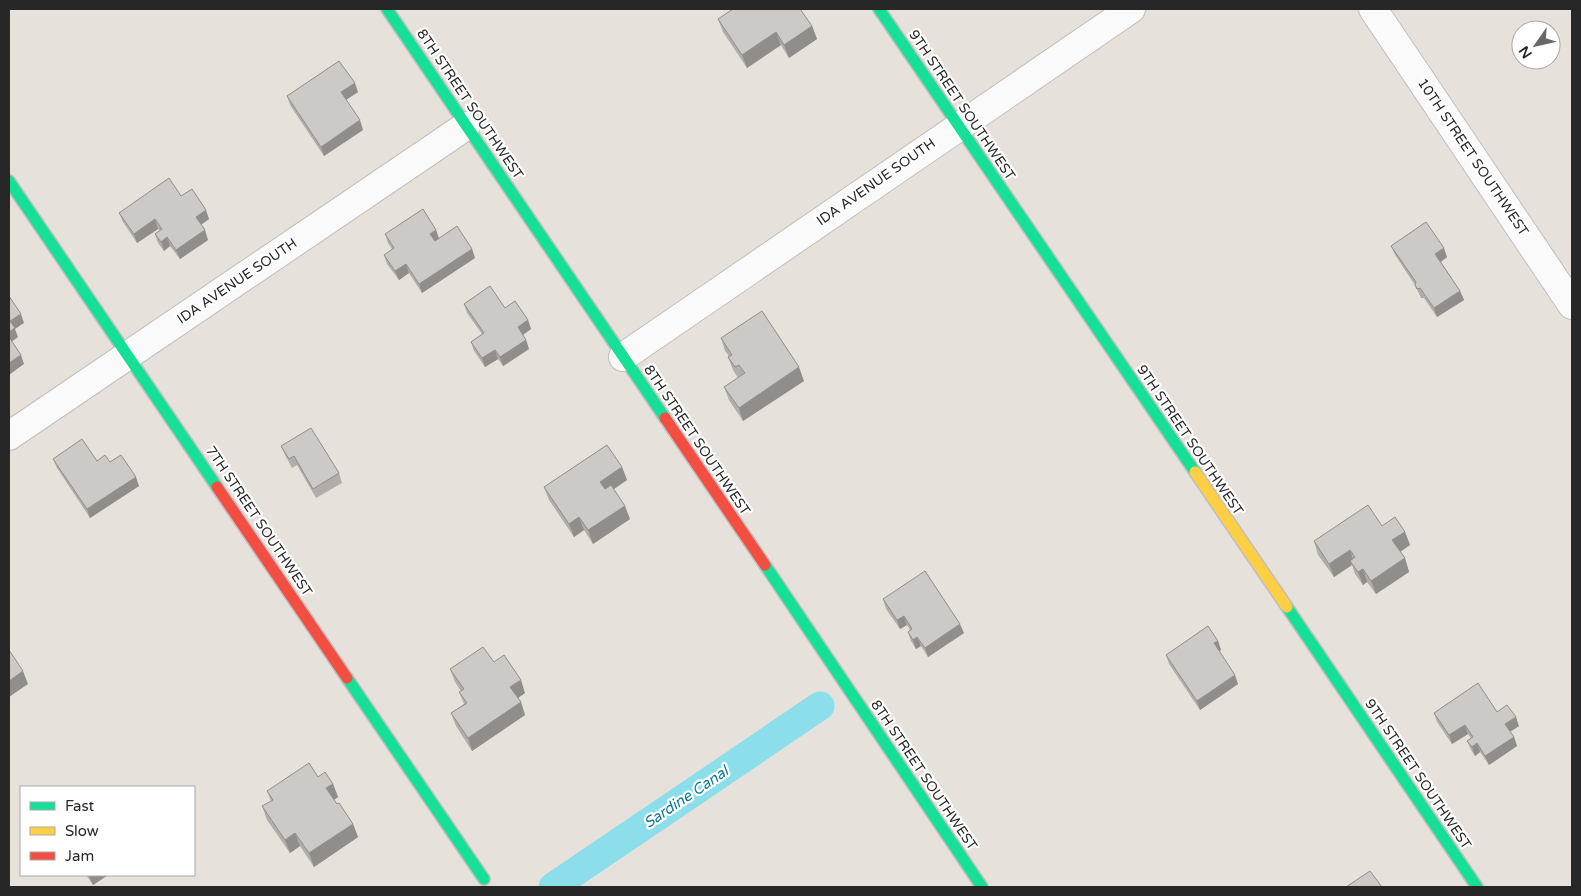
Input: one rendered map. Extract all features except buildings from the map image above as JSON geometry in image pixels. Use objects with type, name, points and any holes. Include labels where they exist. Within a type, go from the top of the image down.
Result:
[{"type":"street","name":"8TH STREET SOUTHWEST","points":[[387,9],[982,887]]},
{"type":"street","name":"9TH STREET SOUTHWEST","points":[[879,9],[1477,887]]},
{"type":"street","name":"IDA AVENUE SOUTH","points":[[623,357],[1131,9]]},
{"type":"street","name":"10TH STREET SOUTHWEST","points":[[1373,9],[1572,305]]},
{"type":"street","name":"IDA AVENUE SOUTH","points":[[9,436],[466,126]]},
{"type":"street","name":"7TH STREET SOUTHWEST","points":[[9,181],[484,878]]},
{"type":"waterway","name":"Sardine Canal","points":[[553,887],[820,706]]},
{"type":"traffic: fast","points":[[387,9],[665,418]]},
{"type":"traffic: fast","points":[[879,9],[1195,472]]},
{"type":"traffic: fast","points":[[9,181],[217,487]]},
{"type":"traffic: fast","points":[[765,565],[982,887]]},
{"type":"traffic: fast","points":[[1287,607],[1477,887]]},
{"type":"traffic: fast","points":[[347,678],[484,879]]},
{"type":"traffic: slow","points":[[1195,472],[1287,607]]},
{"type":"traffic: jam","points":[[665,418],[765,565]]},
{"type":"traffic: jam","points":[[217,487],[347,678]]}]
